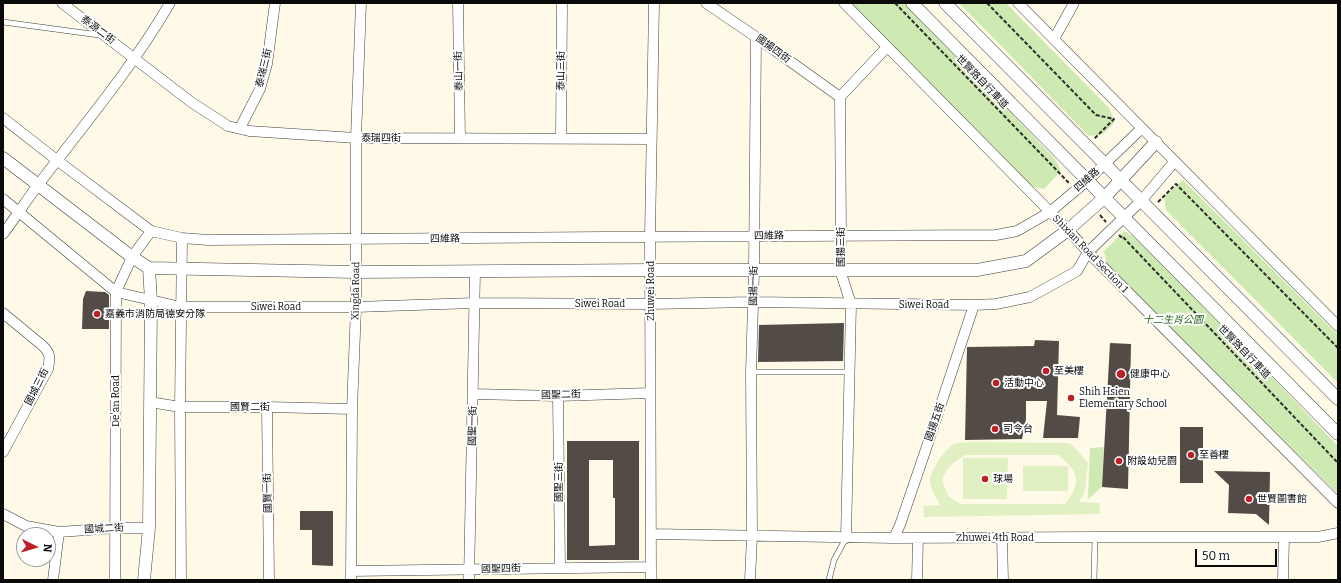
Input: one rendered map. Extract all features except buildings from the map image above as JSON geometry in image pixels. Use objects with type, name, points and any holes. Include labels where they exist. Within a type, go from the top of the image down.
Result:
[{"type":"street","name":"泰源二街","points":[[62,3],[134,58]]},
{"type":"street","points":[[3,234],[134,58],[170,3]]},
{"type":"street","name":"泰瑞三街","points":[[240,128],[260,89],[267,64],[275,3]]},
{"type":"street","name":"Xingda Road","points":[[351,576],[352,409],[357,240],[356,138],[361,3]]},
{"type":"street","name":"泰山一街","points":[[458,3],[460,138]]},
{"type":"street","name":"泰山三街","points":[[561,138],[562,3]]},
{"type":"street","name":"Zhuwei Road","points":[[651,580],[650,236],[654,3]]},
{"type":"street","name":"國揚四街","points":[[706,3],[840,97]]},
{"type":"street","name":"Shixian Road Section 1","points":[[844,3],[1338,504]]},
{"type":"street","points":[[912,3],[1338,434]]},
{"type":"street","points":[[945,3],[1338,399]]},
{"type":"street","points":[[1018,3],[1338,326]]},
{"type":"street","points":[[1054,39],[1074,3]]},
{"type":"street","name":"國揚一街","points":[[750,580],[752,536],[751,372],[754,270],[756,37]]},
{"type":"street","points":[[840,97],[887,47]]},
{"type":"street","name":"泰瑞四街","points":[[134,58],[191,102],[228,126],[249,131],[356,138],[651,139]]},
{"type":"street","name":"國揚三街","points":[[840,97],[840,270],[851,304],[846,538]]},
{"type":"street","points":[[3,118],[151,231],[182,238],[208,240],[357,240]]},
{"type":"street","name":"四維路","points":[[357,240],[650,236],[754,237],[841,235],[996,235],[1017,231],[1050,212],[1088,180],[1142,128]]},
{"type":"street","points":[[3,158],[132,257],[149,268],[356,272],[977,270],[1026,261],[1068,230],[1105,197],[1156,142]]},
{"type":"street","name":"Siwei Road","points":[[3,199],[116,292],[181,307],[356,307],[474,303],[651,304],[753,302],[974,305],[996,304],[1030,297],[1077,271],[1088,252],[1141,201],[1175,161]]},
{"type":"street","name":"De'an Road","points":[[115,580],[116,292],[132,257],[151,231]]},
{"type":"street","points":[[181,580],[180,407],[182,238]]},
{"type":"street","points":[[144,580],[149,528],[151,301],[149,268]]},
{"type":"street","name":"國聖一街","points":[[469,580],[475,272]]},
{"type":"street","name":"國揚五街","points":[[894,538],[900,525],[974,305]]},
{"type":"street","name":"國城三街","points":[[3,313],[43,346],[48,352],[50,360],[48,369],[3,452]]},
{"type":"street","name":"國聖二街","points":[[473,394],[558,396],[650,393]]},
{"type":"street","name":"國聖三街","points":[[558,396],[560,568]]},
{"type":"street","name":"國賢二街","points":[[150,402],[180,407],[352,409]]},
{"type":"street","name":"國賢一街","points":[[267,407],[269,580]]},
{"type":"street","name":"國城二街","points":[[3,514],[26,526],[59,532],[115,528],[149,528]]},
{"type":"street","points":[[53,580],[59,532]]},
{"type":"street","name":"Zhuwei 4th Road","points":[[651,534],[846,538],[1002,538],[1318,537],[1338,533]]},
{"type":"street","points":[[1283,580],[1284,537]]},
{"type":"street","points":[[917,580],[918,538]]},
{"type":"street","points":[[1002,538],[1003,580]]},
{"type":"street","name":"國聖四街","points":[[351,576],[470,569],[651,567]]},
{"type":"lane","points":[[165,3],[170,3]]},
{"type":"lane","points":[[3,22],[105,35]]},
{"type":"lane","points":[[751,372],[849,372]]},
{"type":"lane","points":[[1094,580],[1095,537]]},
{"type":"lane","points":[[829,580],[834,560],[846,538]]},
{"type":"path","name":"世賢路自行車道","points":[[894,3],[1058,172]]},
{"type":"path","points":[[987,3],[1096,115],[1114,119],[1093,140]]},
{"type":"path","points":[[1155,205],[1176,184],[1338,348]]},
{"type":"path","name":"世賢路自行車道","points":[[1121,237],[1122,236],[1338,463]]},
{"type":"green space","points":[[849,3],[907,3],[1055,159],[1061,171],[1044,189],[1031,186]]},
{"type":"green space","points":[[959,3],[1006,3],[1109,108],[1115,122],[1103,134],[1089,136]]},
{"type":"green space","points":[[1183,180],[1338,335],[1338,383],[1166,210],[1164,197]]},
{"type":"green space","name":"十二生肖公園","points":[[1124,231],[1140,240],[1338,446],[1338,494],[1179,336],[1172,338],[1163,336],[1158,331],[1107,265],[1104,251]]},
{"type":"green space","points":[[970,442],[1070,443],[1088,463],[1085,491],[1079,502],[1099,503],[1100,514],[924,517],[923,506],[940,505],[930,482],[932,473],[938,462],[952,445]],"holes":[[[966,455],[1058,455],[1070,466],[1076,478],[1074,490],[1065,504],[961,504],[948,496],[942,480],[951,465]]]},
{"type":"green space","points":[[1104,447],[1102,487],[1088,499],[1090,448]]},
{"type":"green space","name":"球場","points":[[963,458],[1008,458],[1007,499],[963,499]]},
{"type":"green space","name":"球場","points":[[1023,466],[1068,466],[1068,491],[1023,491]]},
{"type":"place","name":"嘉義市消防局德安分隊","points":[[97,314]]},
{"type":"place","name":"至美樓","points":[[1046,371]]},
{"type":"place","name":"健康中心","points":[[1121,374]]},
{"type":"place","name":"活動中心","points":[[996,383]]},
{"type":"place","name":"Shih Hsien Elementary School","points":[[1071,398]]},
{"type":"place","name":"司令台","points":[[995,429]]},
{"type":"place","name":"至善樓","points":[[1191,455]]},
{"type":"place","name":"附設幼兒園","points":[[1119,461]]},
{"type":"place","name":"球場","points":[[985,479]]},
{"type":"place","name":"世賢圖書館","points":[[1249,499]]}]
